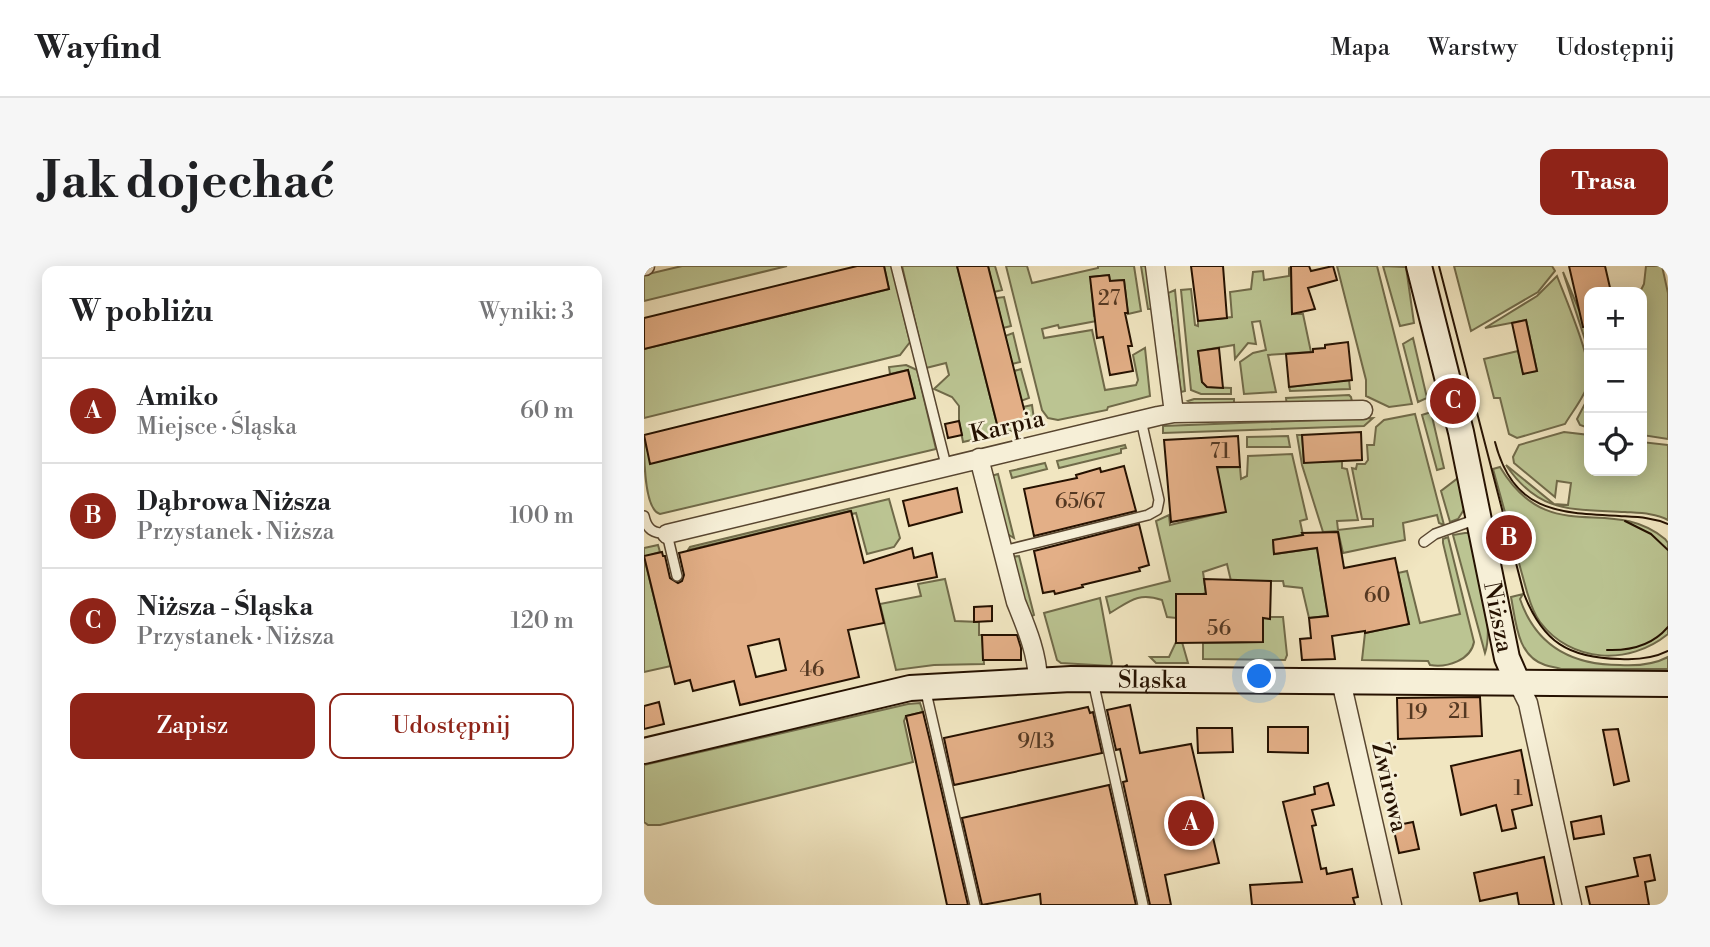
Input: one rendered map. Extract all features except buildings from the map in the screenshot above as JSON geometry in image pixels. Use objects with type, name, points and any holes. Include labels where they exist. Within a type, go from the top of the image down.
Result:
[{"type":"street","points":[[1155,266],[1174,413]]},
{"type":"street","name":"Niższa","points":[[1419,266],[1453,401],[1507,658],[1517,681]]},
{"type":"street","name":"Karpia","points":[[667,534],[946,465],[1174,413],[1363,410]]},
{"type":"street","points":[[979,458],[1016,602],[1034,652],[1038,680]]},
{"type":"street","name":"Śląska","points":[[644,751],[925,687],[1092,679],[1668,684]]},
{"type":"street","name":"Żwirowa","points":[[1341,681],[1392,905]]},
{"type":"street","points":[[1517,681],[1528,703],[1572,905]]},
{"type":"lane","points":[[896,266],[946,465]]},
{"type":"lane","points":[[1003,551],[1148,515],[1157,510],[1158,499],[1141,420]]},
{"type":"lane","points":[[644,516],[646,525],[652,531],[667,534],[677,576]]},
{"type":"lane","points":[[1424,542],[1435,534],[1478,518]]},
{"type":"lane","points":[[1092,679],[1143,905]]},
{"type":"lane","points":[[925,687],[975,905]]},
{"type":"green space","points":[[682,266],[787,266],[644,301],[644,275]]},
{"type":"green space","points":[[884,266],[892,266],[910,342],[900,355],[644,418],[644,349],[889,289]]},
{"type":"green space","points":[[902,266],[957,266],[998,428],[1026,421],[1023,407],[1032,405],[1034,419],[1024,428],[963,442],[959,406],[952,397],[934,389],[949,375],[946,363],[926,368]]},
{"type":"green space","points":[[988,266],[995,266],[1002,290],[994,292]]},
{"type":"green space","points":[[1006,266],[1027,266],[1032,283],[1098,266],[1134,266],[1141,311],[1128,314],[1124,280],[1110,281],[1109,275],[1092,277],[1094,316],[1107,319],[1042,329],[1044,338],[1092,330],[1105,390],[1136,385],[1138,380],[1133,355],[1145,348],[1150,396],[1108,407],[1107,410],[1058,420],[1048,418],[1042,410]]},
{"type":"green space","points":[[1141,266],[1146,266],[1153,309],[1148,309]]},
{"type":"green space","points":[[1337,266],[1377,266],[1412,404],[1389,407],[1366,396],[1366,380]]},
{"type":"green space","points":[[1383,266],[1406,267],[1414,323],[1400,326]]},
{"type":"green space","points":[[1454,266],[1552,266],[1555,271],[1538,292],[1471,331]]},
{"type":"green space","points":[[1646,266],[1662,266],[1668,293],[1668,439],[1647,436],[1647,287],[1642,287]]},
{"type":"green space","points":[[1291,267],[1292,314],[1303,314],[1311,352],[1268,355],[1276,392],[1244,394],[1240,362],[1253,353],[1266,350],[1260,321],[1252,322],[1256,344],[1248,343],[1235,359],[1234,345],[1198,351],[1202,382],[1207,387],[1231,388],[1231,394],[1201,394],[1191,390],[1181,290],[1191,289],[1195,325],[1198,326],[1198,321],[1232,317],[1230,292],[1251,289],[1253,272],[1263,271],[1264,280],[1289,276]]},
{"type":"green space","points":[[1563,272],[1584,317],[1584,337]]},
{"type":"green space","points":[[1557,276],[1584,349],[1584,393],[1565,424],[1517,438],[1509,434],[1500,398],[1494,398],[1484,359],[1518,351],[1523,373],[1537,371],[1526,320],[1485,328],[1537,296]]},
{"type":"green space","points":[[1175,290],[1185,391],[1181,392],[1168,293]]},
{"type":"green space","points":[[1004,297],[1011,326],[1003,328],[996,298]]},
{"type":"green space","points":[[1013,333],[1020,362],[1012,364],[1005,336]]},
{"type":"green space","points":[[1413,338],[1427,398],[1418,402],[1403,344]]},
{"type":"green space","points":[[906,365],[917,370],[936,449],[660,514],[651,503],[646,482],[644,438],[651,463],[915,398],[908,370],[890,374],[889,367]]},
{"type":"green space","points":[[1021,369],[1029,398],[1021,401],[1014,371]]},
{"type":"green space","points":[[1349,380],[1350,389],[1290,391],[1289,387]]},
{"type":"green space","points":[[1349,395],[1353,406],[1287,407],[1286,398]]},
{"type":"green space","points":[[1234,399],[1234,409],[1204,409],[1188,401]]},
{"type":"green space","points":[[1584,406],[1584,426],[1577,419]]},
{"type":"green space","points":[[1431,412],[1444,468],[1437,470],[1422,415]]},
{"type":"green space","points":[[1415,414],[1444,525],[1439,523],[1437,515],[1403,523],[1405,540],[1343,553],[1338,531],[1323,532],[1302,465],[1297,435],[1302,435],[1304,462],[1342,461],[1342,468],[1347,469],[1358,520],[1337,521],[1338,530],[1373,526],[1373,519],[1362,519],[1352,468],[1356,469],[1357,464],[1365,464],[1368,460],[1367,445],[1374,445],[1376,427],[1384,420]]},
{"type":"green space","points":[[1373,418],[1364,426],[1163,433],[1163,426]]},
{"type":"green space","points":[[1564,432],[1584,434],[1584,476],[1647,476],[1647,443],[1668,445],[1668,520],[1647,514],[1573,509],[1558,506],[1544,501],[1518,481],[1506,465],[1554,504],[1568,505],[1571,483],[1557,481],[1555,497],[1514,463],[1513,457],[1519,445]]},
{"type":"green space","points":[[1288,436],[1290,447],[1247,447],[1247,437]]},
{"type":"green space","points":[[1125,445],[1126,448],[1121,449],[1121,453],[1059,468],[1057,461]]},
{"type":"green space","points":[[1292,454],[1307,519],[1300,521],[1303,535],[1273,540],[1274,554],[1317,548],[1328,616],[1309,618],[1302,588],[1284,586],[1283,581],[1231,581],[1227,564],[1203,572],[1206,593],[1190,598],[1189,594],[1176,595],[1176,618],[1167,617],[1162,600],[1147,597],[1134,599],[1110,613],[1106,597],[1170,581],[1156,521],[1169,515],[1170,525],[1225,512],[1204,468],[1240,467],[1241,479],[1247,476],[1248,456]]},
{"type":"green space","points":[[1045,463],[1047,469],[1012,478],[1010,471]]},
{"type":"green space","points":[[1500,467],[1519,492],[1539,507],[1559,514],[1623,520],[1644,526],[1665,539],[1668,543],[1668,634],[1653,644],[1619,655],[1584,652],[1553,636],[1538,619],[1529,600],[1493,469]]},
{"type":"green space","points":[[998,474],[1014,538],[1004,532],[991,476]]},
{"type":"green space","points":[[1458,478],[1465,508],[1458,519],[1450,522],[1441,491]]},
{"type":"green space","points":[[889,499],[900,538],[894,547],[867,554],[856,513],[852,514],[850,511],[688,550],[690,547]]},
{"type":"green space","points":[[1470,533],[1486,610],[1488,626],[1485,653],[1453,535]]},
{"type":"green space","points":[[1448,537],[1474,642],[1468,654],[1444,665],[1430,665],[1428,661],[1362,660],[1365,633],[1409,624],[1398,573],[1407,571],[1420,623],[1460,614],[1443,543],[1443,539]]},
{"type":"green space","points":[[658,545],[660,552],[644,557],[644,548]]},
{"type":"green space","points":[[1019,556],[1034,615],[1030,617],[1011,557]]},
{"type":"green space","points":[[644,557],[671,666],[644,672]]},
{"type":"green space","points":[[945,579],[955,621],[979,622],[984,664],[934,665],[896,670],[880,604],[921,596],[918,584]]},
{"type":"green space","points":[[1523,594],[1520,599],[1527,615],[1546,641],[1558,650],[1572,657],[1603,664],[1645,664],[1668,657],[1668,669],[1561,669],[1536,661],[1523,646],[1514,617],[1511,597]]},
{"type":"green space","points":[[1100,598],[1111,666],[1061,663],[1057,660],[1044,613]]},
{"type":"green space","points":[[1283,617],[1287,655],[1285,660],[1203,659],[1203,643],[1263,642],[1263,618]]},
{"type":"green space","points":[[1176,642],[1182,642],[1188,663],[1156,663],[1150,657],[1169,657]]},
{"type":"green space","points":[[920,703],[923,712],[906,716],[904,721],[913,762],[660,825],[648,825],[644,822],[644,765]]},
{"type":"tram line","points":[[1439,266],[1524,594],[1531,611],[1549,635],[1572,651],[1602,658],[1626,659],[1656,656],[1668,651]]},
{"type":"tram line","points":[[1495,442],[1513,483],[1541,504],[1576,513],[1644,518],[1668,524]]},
{"type":"tram line","points":[[1625,521],[1651,534],[1668,550]]},
{"type":"tram line","points":[[1607,650],[1648,643],[1668,627]]},
{"type":"place","name":"Niższa - Śląska","points":[[1453,401]]},
{"type":"place","name":"Dąbrowa Niższa","points":[[1509,538]]},
{"type":"place","name":"Amiko","points":[[1191,823]]}]
